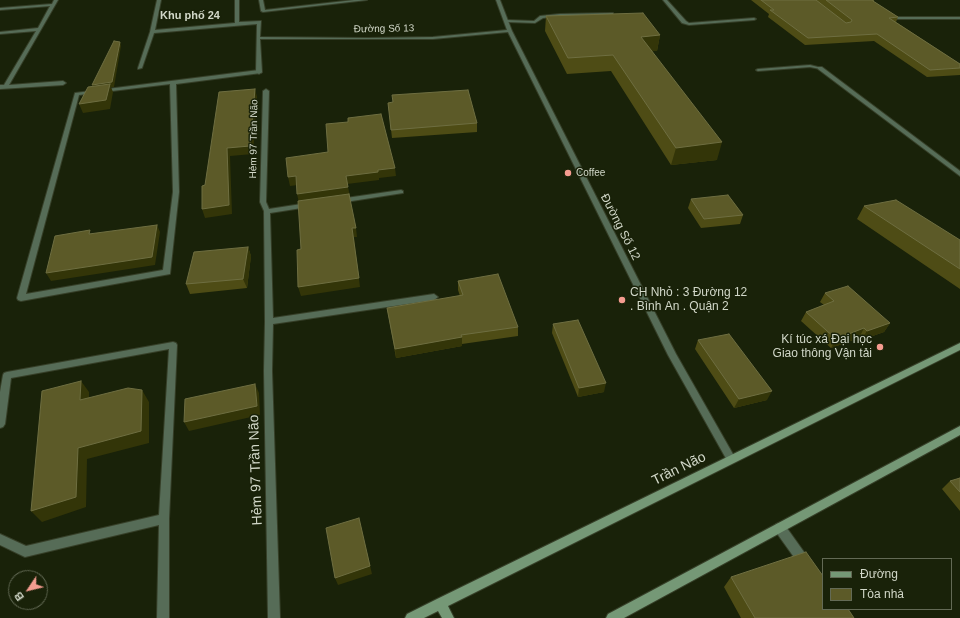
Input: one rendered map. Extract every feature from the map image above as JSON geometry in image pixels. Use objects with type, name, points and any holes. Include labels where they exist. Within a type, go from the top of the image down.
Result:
[{"type":"main road","name":"Trần Não","points":[[411,618],[960,346]]},
{"type":"main road","points":[[612,618],[960,430]]},
{"type":"main road","points":[[441,604],[448,618]]},
{"type":"street","points":[[6,86],[56,0]]},
{"type":"street","points":[[140,68],[152,32],[160,0]]},
{"type":"street","points":[[237,0],[237,24]]},
{"type":"street","points":[[172,83],[176,192],[167,272],[21,298],[77,94],[260,72],[258,38],[259,22],[263,11],[262,0]]},
{"type":"street","points":[[263,11],[365,0]]},
{"type":"street","name":"Đường Số 12","points":[[498,0],[510,31],[672,355],[731,459]]},
{"type":"street","points":[[665,0],[684,22],[689,24],[754,19]]},
{"type":"street","points":[[0,9],[53,5]]},
{"type":"street","points":[[507,21],[535,22],[542,17],[560,15],[611,14]]},
{"type":"street","points":[[884,14],[896,23]]},
{"type":"street","points":[[890,18],[960,18]]},
{"type":"street","points":[[152,32],[259,22]]},
{"type":"street","points":[[0,33],[39,29]]},
{"type":"street","name":"Đường Số 13","points":[[258,38],[433,38],[510,31]]},
{"type":"street","points":[[758,70],[810,66],[820,68],[960,174]]},
{"type":"street","points":[[0,87],[63,82]]},
{"type":"street","name":"Hẻm 97 Trần Não","points":[[266,91],[263,202],[267,211],[270,322],[268,371],[274,618]]},
{"type":"street","points":[[330,202],[401,192]]},
{"type":"street","points":[[267,211],[314,204]]},
{"type":"street","points":[[270,322],[434,297]]},
{"type":"street","points":[[0,424],[7,374],[173,345],[164,519],[163,618]]},
{"type":"street","points":[[0,539],[25,552],[164,519]]},
{"type":"street","points":[[780,528],[810,570]]},
{"type":"building","points":[[761,0],[816,0],[846,23],[851,22],[852,20],[826,0],[873,0],[898,17],[889,18],[960,64],[960,68],[930,70],[877,34],[808,38],[770,10],[774,10]]},
{"type":"building","points":[[643,13],[660,35],[641,37],[722,142],[676,148],[613,55],[568,58],[546,16]]},
{"type":"building","points":[[114,41],[120,42],[112,82],[92,85]]},
{"type":"building","points":[[110,84],[106,100],[79,104],[88,87]]},
{"type":"building","points":[[255,89],[250,146],[227,148],[229,205],[202,209],[202,186],[205,185],[219,92]]},
{"type":"building","points":[[468,90],[477,123],[391,130],[388,103],[393,102],[392,95]]},
{"type":"building","points":[[381,114],[395,168],[378,170],[378,172],[346,176],[348,187],[297,194],[296,176],[288,177],[286,158],[328,152],[326,124],[348,122],[348,118]]},
{"type":"building","points":[[349,194],[356,228],[352,228],[359,278],[298,287],[297,250],[301,249],[298,201]]},
{"type":"building","points":[[728,195],[743,215],[704,219],[691,199]]},
{"type":"building","points":[[896,200],[960,240],[960,269],[864,206]]},
{"type":"building","points":[[157,225],[152,257],[46,273],[55,236],[90,230],[89,234]]},
{"type":"building","points":[[248,247],[243,279],[186,284],[194,252]]},
{"type":"building","points":[[498,274],[518,327],[461,335],[462,337],[395,349],[387,308],[463,295],[458,281]]},
{"type":"building","points":[[848,286],[890,323],[867,331],[864,328],[836,339],[806,312],[834,301],[825,293]]},
{"type":"building","points":[[578,320],[606,383],[579,388],[553,324]]},
{"type":"building","points":[[729,334],[772,391],[739,399],[698,340]]},
{"type":"building","points":[[81,381],[80,400],[128,388],[142,390],[141,431],[78,448],[76,497],[31,511],[42,391]]},
{"type":"building","points":[[255,384],[257,406],[184,422],[185,399]]},
{"type":"building","points":[[960,478],[960,492],[950,481]]},
{"type":"building","points":[[359,518],[370,566],[335,578],[326,528]]},
{"type":"building","points":[[806,552],[822,575],[822,610],[849,610],[854,618],[755,618],[731,577]]},
{"type":"place","name":"Coffee","points":[[568,173]]},
{"type":"place","name":"CH Nhỏ : 3 Đường 12 . Bình An . Quận 2","points":[[622,300]]},
{"type":"place","name":"Kí túc xá Đại học Giao thông Vận tải","points":[[880,347]]},
{"type":"district","name":"Khu phố 24","points":[[190,16]]}]
